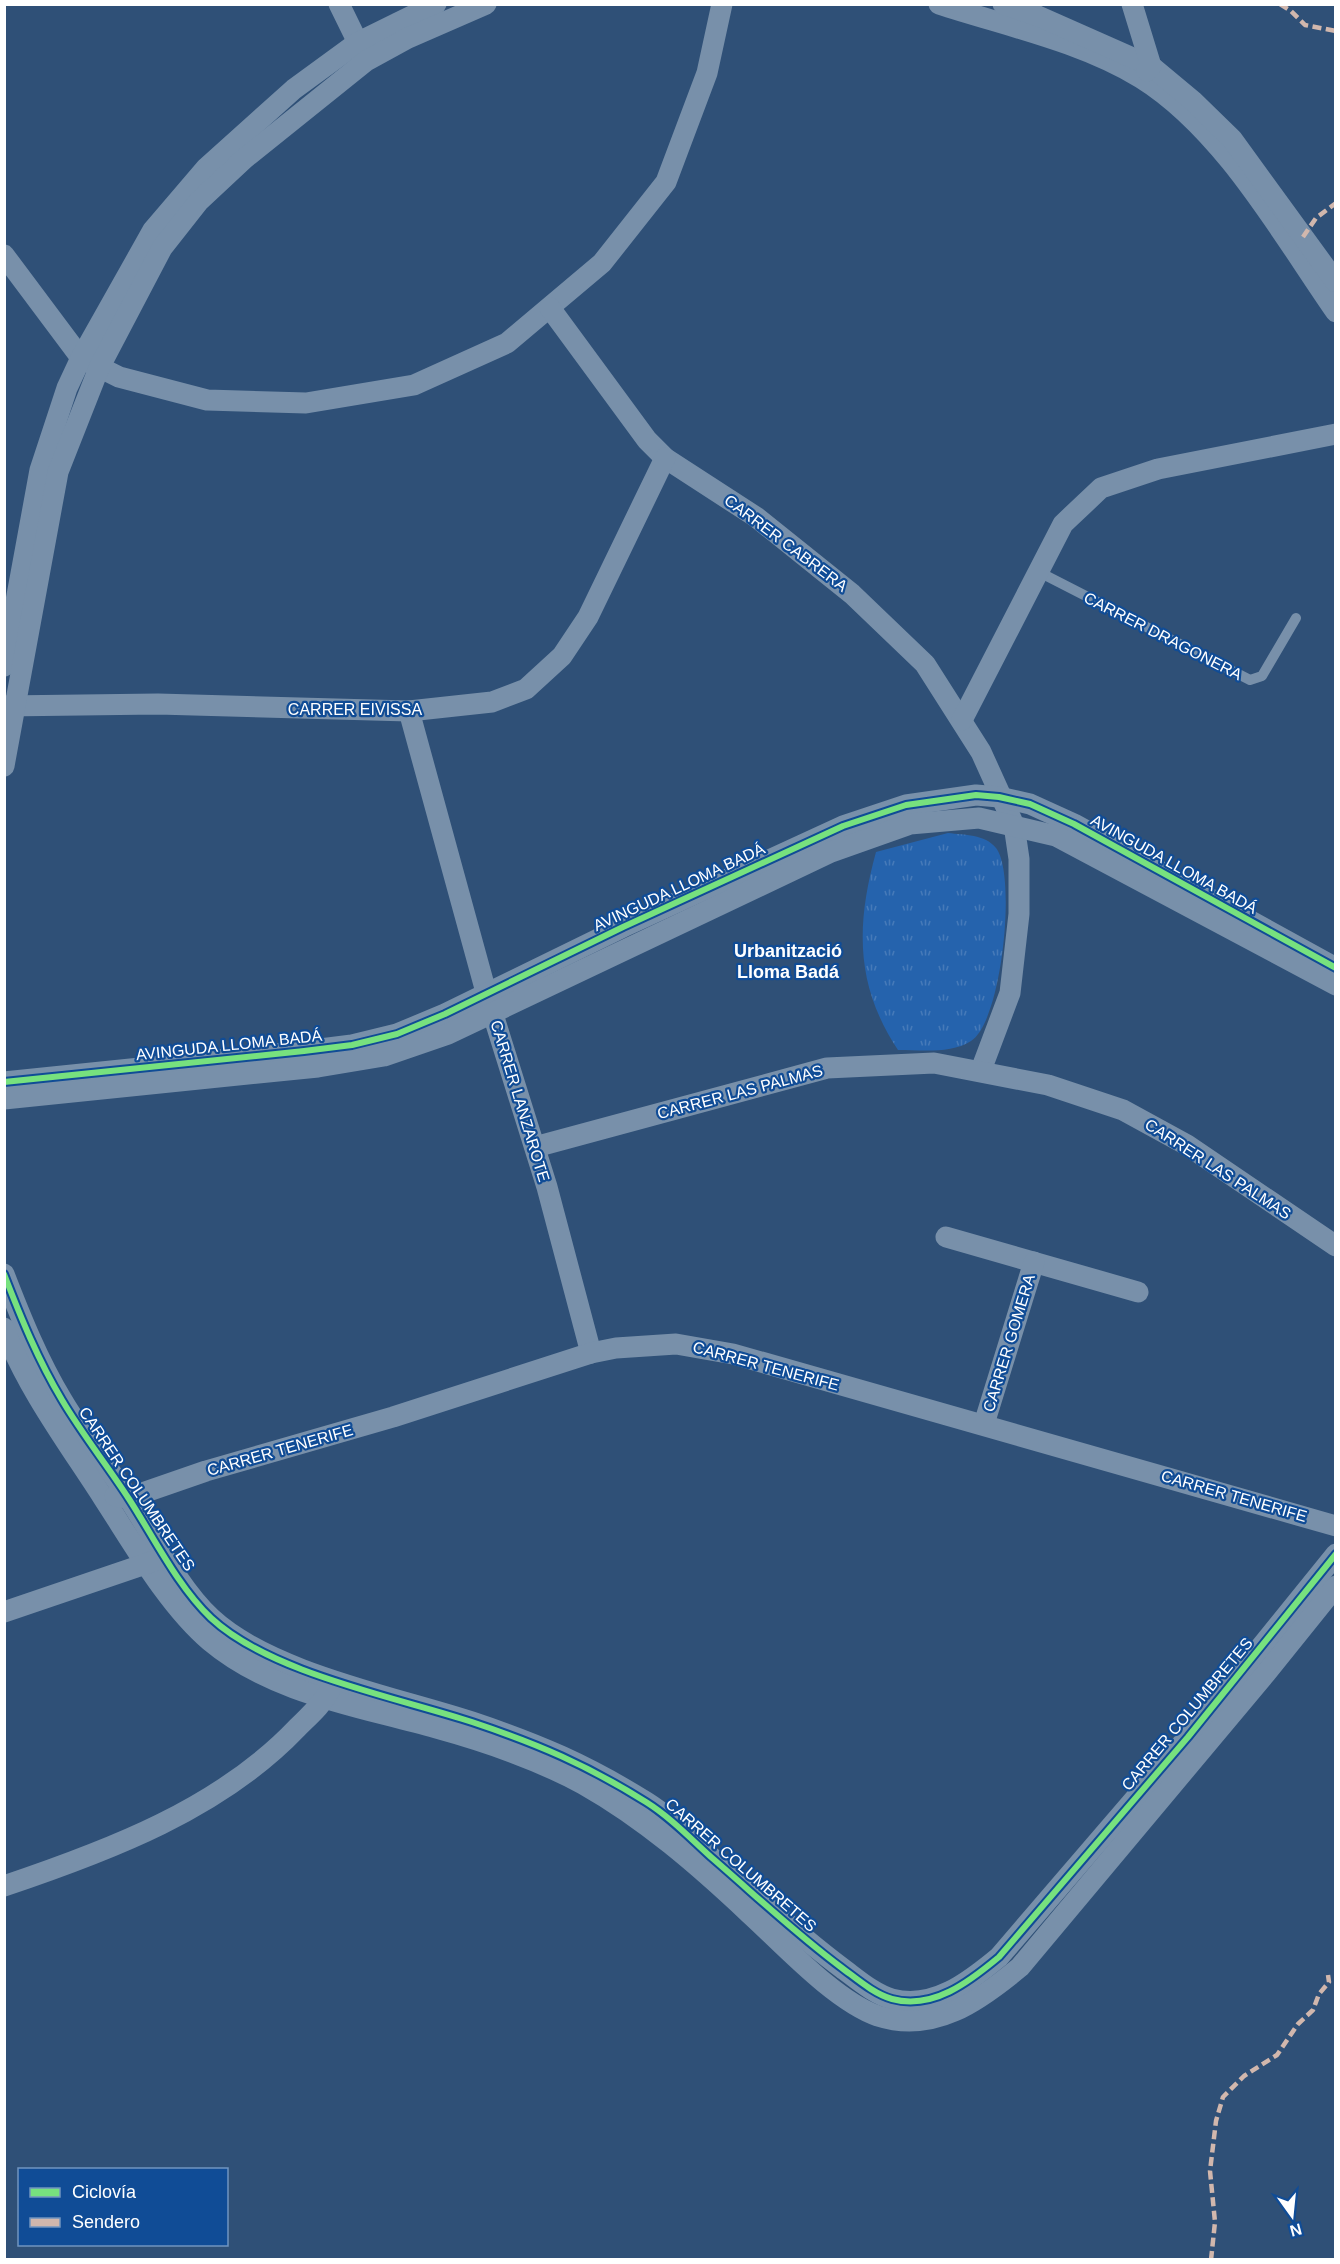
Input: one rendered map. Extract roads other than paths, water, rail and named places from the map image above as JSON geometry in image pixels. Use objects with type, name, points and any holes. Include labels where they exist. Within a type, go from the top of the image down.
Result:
[{"type":"street","points":[[339,4],[362,52]]},
{"type":"street","points":[[4,766],[10,706],[58,472],[90,363],[153,230],[206,168],[294,89],[362,52],[436,4]]},
{"type":"street","points":[[362,52],[408,38],[486,4]]},
{"type":"street","points":[[4,255],[90,363],[119,377],[207,400],[306,403],[414,385],[507,343],[602,263],[666,182],[707,73],[722,4]]},
{"type":"street","points":[[939,4],[1146,72],[1223,152],[1335,312]]},
{"type":"street","points":[[1003,4],[1038,16],[1146,72],[1193,101],[1232,139],[1335,282]]},
{"type":"street","points":[[1132,4],[1146,72]]},
{"type":"street","name":"CARRER CABRERA","points":[[550,308],[647,440],[665,458],[756,517],[852,594],[925,664],[981,752],[999,797],[1014,825],[1019,859],[1019,914],[1010,993],[981,1070]]},
{"type":"street","points":[[4,666],[40,470],[67,388],[90,363]]},
{"type":"street","points":[[962,720],[1063,524],[1101,488],[1158,469],[1335,434]]},
{"type":"street","name":"CARRER EIVISSA","points":[[10,706],[158,704],[409,711],[492,702],[526,689],[562,656],[588,617],[665,458]]},
{"type":"street","name":"CARRER LANZAROTE","points":[[409,711],[486,992],[535,1147],[591,1353]]},
{"type":"street","name":"AVINGUDA LLOMA BADÁ","points":[[4,1082],[352,1045],[397,1034],[445,1014],[486,992],[843,826],[906,805],[976,795],[999,797],[1030,804],[1074,824],[1335,968]]},
{"type":"street","name":"AVINGUDA LLOMA BADÁ","points":[[4,1099],[318,1066],[384,1056],[448,1034],[841,848],[910,824],[979,818],[1056,836],[1335,986]]},
{"type":"street","name":"CARRER LAS PALMAS","points":[[535,1147],[827,1068],[934,1063],[981,1070],[1048,1085],[1124,1110],[1187,1145],[1335,1246]]},
{"type":"street","points":[[946,1237],[1138,1292]]},
{"type":"street","name":"CARRER GOMERA","points":[[984,1424],[1034,1262]]},
{"type":"street","name":"CARRER COLUMBRETES","points":[[4,1274],[31,1342],[62,1400],[128,1498],[155,1561],[160,1584],[209,1640],[251,1670],[325,1699],[437,1728],[521,1754],[584,1785],[646,1825],[711,1877],[849,2002],[879,2016],[919,2022],[956,2012],[985,1996],[1020,1967],[1266,1673],[1335,1586]]},
{"type":"street","name":"CARRER COLUMBRETES","points":[[4,1328],[45,1411],[101,1494],[155,1561],[210,1618],[254,1649],[335,1680],[473,1722],[558,1753],[596,1771],[657,1809],[816,1947],[862,1983],[892,1999],[920,2001],[959,1987],[999,1958],[1188,1737],[1335,1554]]},
{"type":"street","name":"CARRER TENERIFE","points":[[128,1498],[183,1478],[393,1417],[591,1353],[616,1348],[676,1344],[733,1354],[1335,1526]]},
{"type":"street","points":[[101,1494],[128,1498]]},
{"type":"street","points":[[4,1612],[155,1561]]},
{"type":"street","points":[[4,1886],[64,1866],[152,1829],[219,1791],[282,1744],[325,1699],[335,1680]]},
{"type":"lane","name":"CARRER DRAGONERA","points":[[1037,571],[1250,680],[1262,676],[1296,618]]},
{"type":"district","name":"Urbanització Lloma Badá","points":[[788,961]]}]
